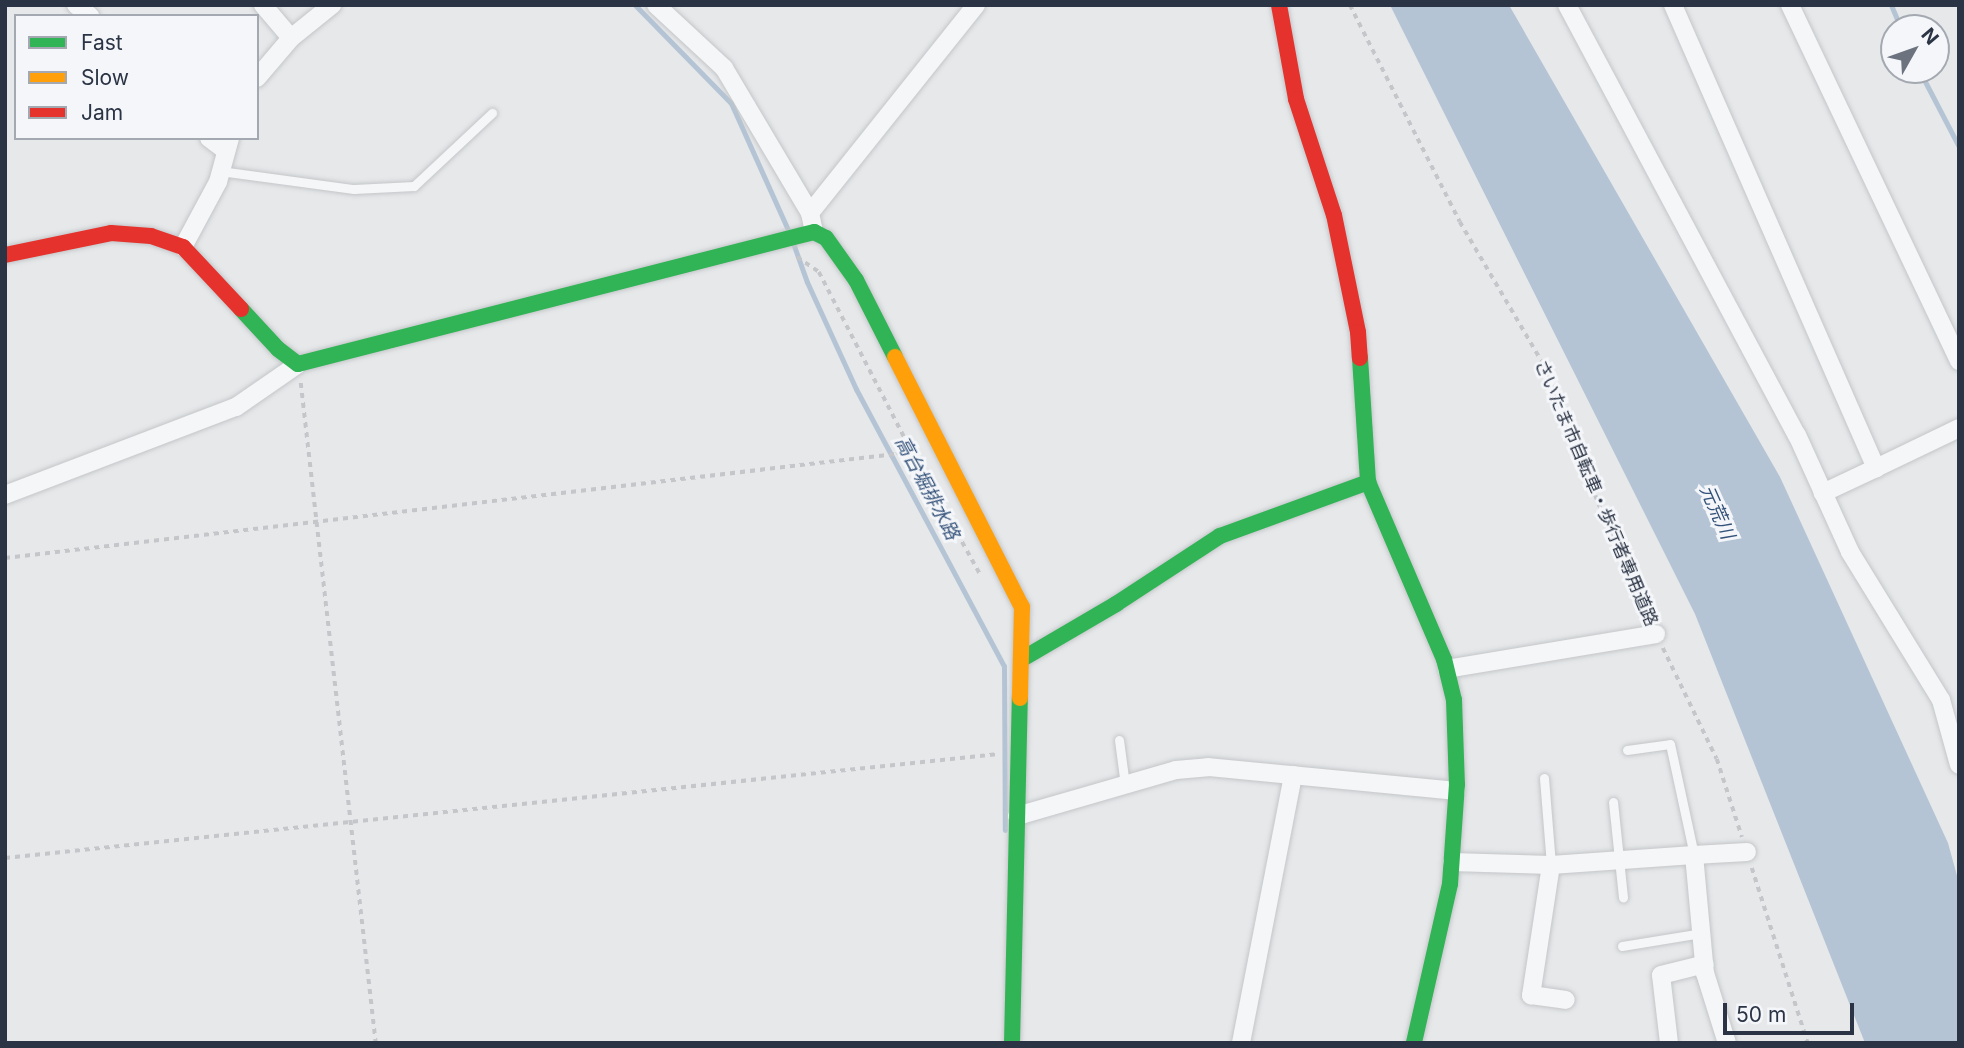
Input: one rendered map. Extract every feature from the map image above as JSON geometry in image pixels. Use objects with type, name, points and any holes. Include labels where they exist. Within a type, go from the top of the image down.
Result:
[{"type":"street","points":[[263,5],[291,38]]},
{"type":"street","points":[[259,76],[291,38],[332,5]]},
{"type":"street","points":[[656,5],[724,68],[810,213],[810,233]]},
{"type":"street","points":[[810,213],[976,5]]},
{"type":"street","points":[[1279,5],[1296,99],[1334,215],[1358,332],[1368,482],[1447,669],[1454,701],[1456,791],[1450,884],[1413,1043]]},
{"type":"street","points":[[1567,5],[1797,435],[1850,552],[1941,699],[1959,765]]},
{"type":"street","points":[[1673,5],[1875,468]]},
{"type":"street","points":[[1790,5],[1959,361]]},
{"type":"street","points":[[183,247],[220,172],[228,144]]},
{"type":"street","points":[[5,255],[111,233],[151,236],[183,247],[278,349],[298,363]]},
{"type":"street","points":[[5,495],[236,407],[298,363],[810,233],[826,238],[856,280],[1011,580],[1022,607],[1012,1043]]},
{"type":"street","points":[[1823,493],[1959,428]]},
{"type":"street","points":[[1022,659],[1116,604],[1220,536],[1368,482]]},
{"type":"street","points":[[1447,669],[1656,634]]},
{"type":"street","points":[[1017,816],[1176,770],[1208,767],[1456,791]]},
{"type":"street","points":[[1241,1043],[1293,775]]},
{"type":"street","points":[[1452,862],[1551,865],[1747,852]]},
{"type":"street","points":[[1694,855],[1705,964],[1727,1043]]},
{"type":"street","points":[[1551,865],[1531,995],[1566,1000]]},
{"type":"street","points":[[1669,1043],[1661,975],[1705,964]]},
{"type":"lane","points":[[220,172],[354,190],[414,186],[492,113]]},
{"type":"lane","points":[[1119,740],[1125,785]]},
{"type":"lane","points":[[1627,750],[1670,744],[1694,855]]},
{"type":"lane","points":[[1544,778],[1551,865]]},
{"type":"lane","points":[[1613,802],[1623,897]]},
{"type":"lane","points":[[1622,946],[1702,933]]},
{"type":"path","name":"さいたま市自転車・歩行者専用道路","points":[[1350,5],[1461,222],[1544,365],[1620,558],[1717,759],[1808,1043]]},
{"type":"path","points":[[810,233],[797,258],[819,272],[909,446],[982,578]]},
{"type":"path","points":[[298,363],[376,1043]]},
{"type":"path","points":[[5,558],[896,454],[909,446]]},
{"type":"path","points":[[5,858],[1019,752]]},
{"type":"water","name":"元荒川","points":[[1390,5],[1509,5],[1780,477],[1948,843],[1959,883],[1959,1043],[1865,1043],[1695,614]]},
{"type":"waterway","name":"高台堀排水路","points":[[635,5],[731,103],[788,230]]},
{"type":"waterway","points":[[1891,5],[1895,14]]},
{"type":"waterway","points":[[1926,84],[1959,147]]},
{"type":"waterway","name":"高台堀排水路","points":[[793,243],[807,282],[856,389],[1004,666],[1005,830]]},
{"type":"traffic: fast","points":[[241,309],[278,349],[298,364],[814,232],[826,238],[856,280],[895,357]]},
{"type":"traffic: fast","points":[[1360,358],[1368,482],[1444,659],[1454,700],[1457,784],[1450,884],[1414,1043]]},
{"type":"traffic: fast","points":[[1022,659],[1116,604],[1220,536],[1368,482]]},
{"type":"traffic: fast","points":[[1012,1043],[1020,698]]},
{"type":"traffic: slow","points":[[895,357],[1022,607],[1020,698]]},
{"type":"traffic: jam","points":[[1279,5],[1296,99],[1334,215],[1358,332],[1360,358]]},
{"type":"traffic: jam","points":[[5,255],[111,233],[151,236],[183,247],[241,309]]}]
